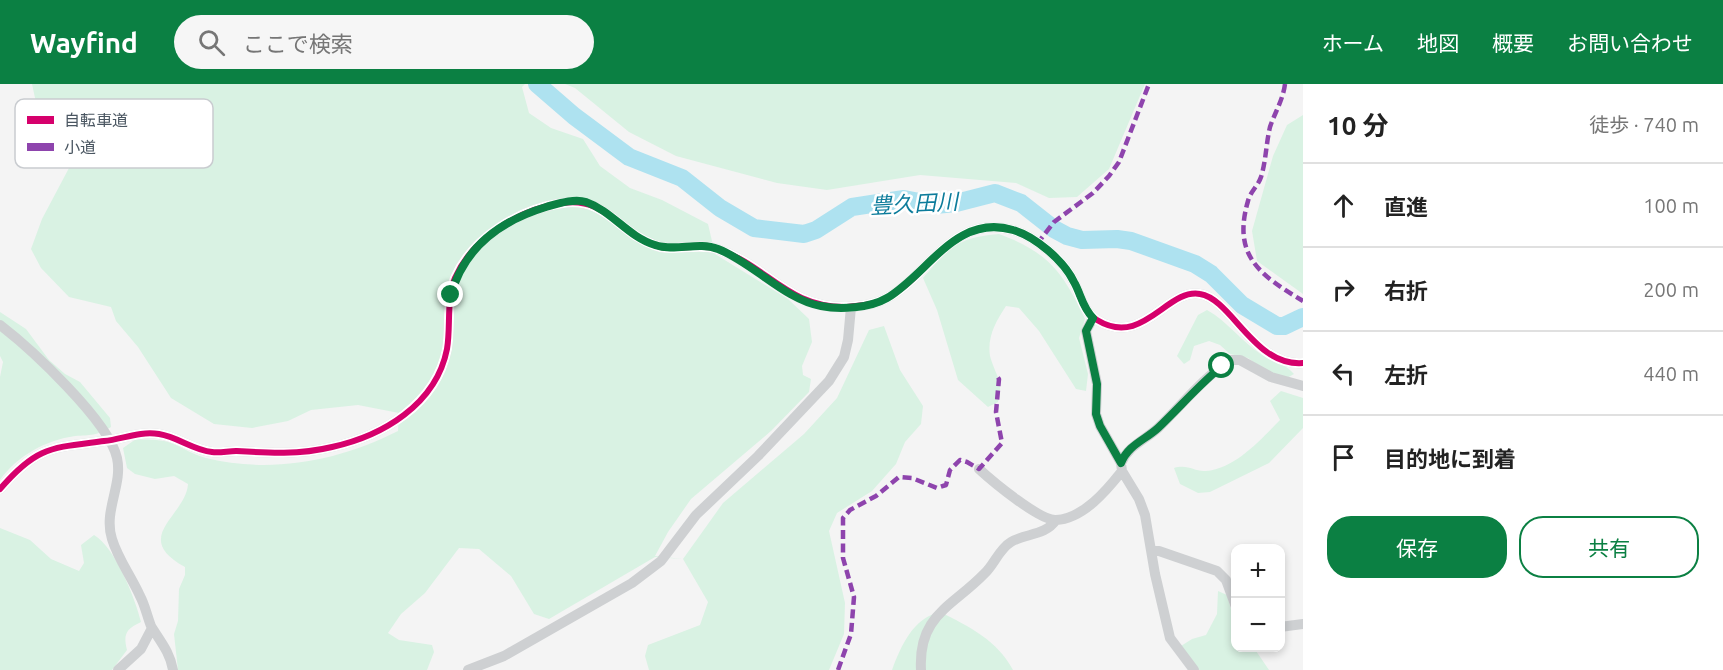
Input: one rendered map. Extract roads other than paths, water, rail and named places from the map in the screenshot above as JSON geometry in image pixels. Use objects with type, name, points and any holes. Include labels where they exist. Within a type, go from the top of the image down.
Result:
[{"type":"street","points":[[0,489],[17,470],[39,453],[78,443],[110,441],[132,434],[155,433],[215,453],[287,453],[313,452],[358,441],[382,432],[421,399],[438,377],[446,352],[451,295],[456,276],[471,256],[488,236],[516,216],[558,203],[583,201],[603,209],[633,234],[653,245],[667,248],[716,248],[810,303],[821,307],[851,307],[885,300],[951,242],[967,233],[997,227],[1022,233],[1054,257],[1069,273],[1087,312],[1093,318],[1113,327],[1127,327],[1141,323],[1179,299],[1201,294],[1215,302],[1257,344],[1285,362],[1303,363]]},
{"type":"street","points":[[468,670],[504,656],[632,583],[661,561],[696,515],[803,411],[829,381],[843,357],[848,340],[851,307]]},
{"type":"street","points":[[1093,318],[1086,331],[1097,384],[1096,414],[1100,426],[1139,499],[1170,638],[1194,670]]},
{"type":"street","points":[[0,325],[41,358],[110,441],[117,458],[117,482],[109,515],[111,537],[120,560],[140,594],[152,628],[168,651],[173,670]]},
{"type":"street","points":[[921,670],[924,638],[938,612],[983,575],[1011,542],[1039,534],[1056,520],[1076,513],[1096,500],[1121,467],[1130,448],[1155,430],[1190,394],[1230,360],[1240,360],[1271,377],[1303,386]]},
{"type":"street","points":[[979,470],[1042,516],[1056,520]]},
{"type":"street","points":[[1152,551],[1159,551],[1217,571],[1226,580],[1232,598]]},
{"type":"street","points":[[1285,626],[1303,624]]},
{"type":"street","points":[[118,670],[141,649],[152,628]]},
{"type":"waterway","name":"豊久田川","points":[[537,84],[574,116],[629,157],[682,178],[720,208],[754,228],[804,234],[816,230],[852,207],[904,199],[935,205],[956,203],[995,193],[1021,203],[1054,229],[1067,236],[1082,240],[1131,241],[1195,264],[1211,274],[1242,305],[1277,326],[1284,326],[1303,317]]}]
